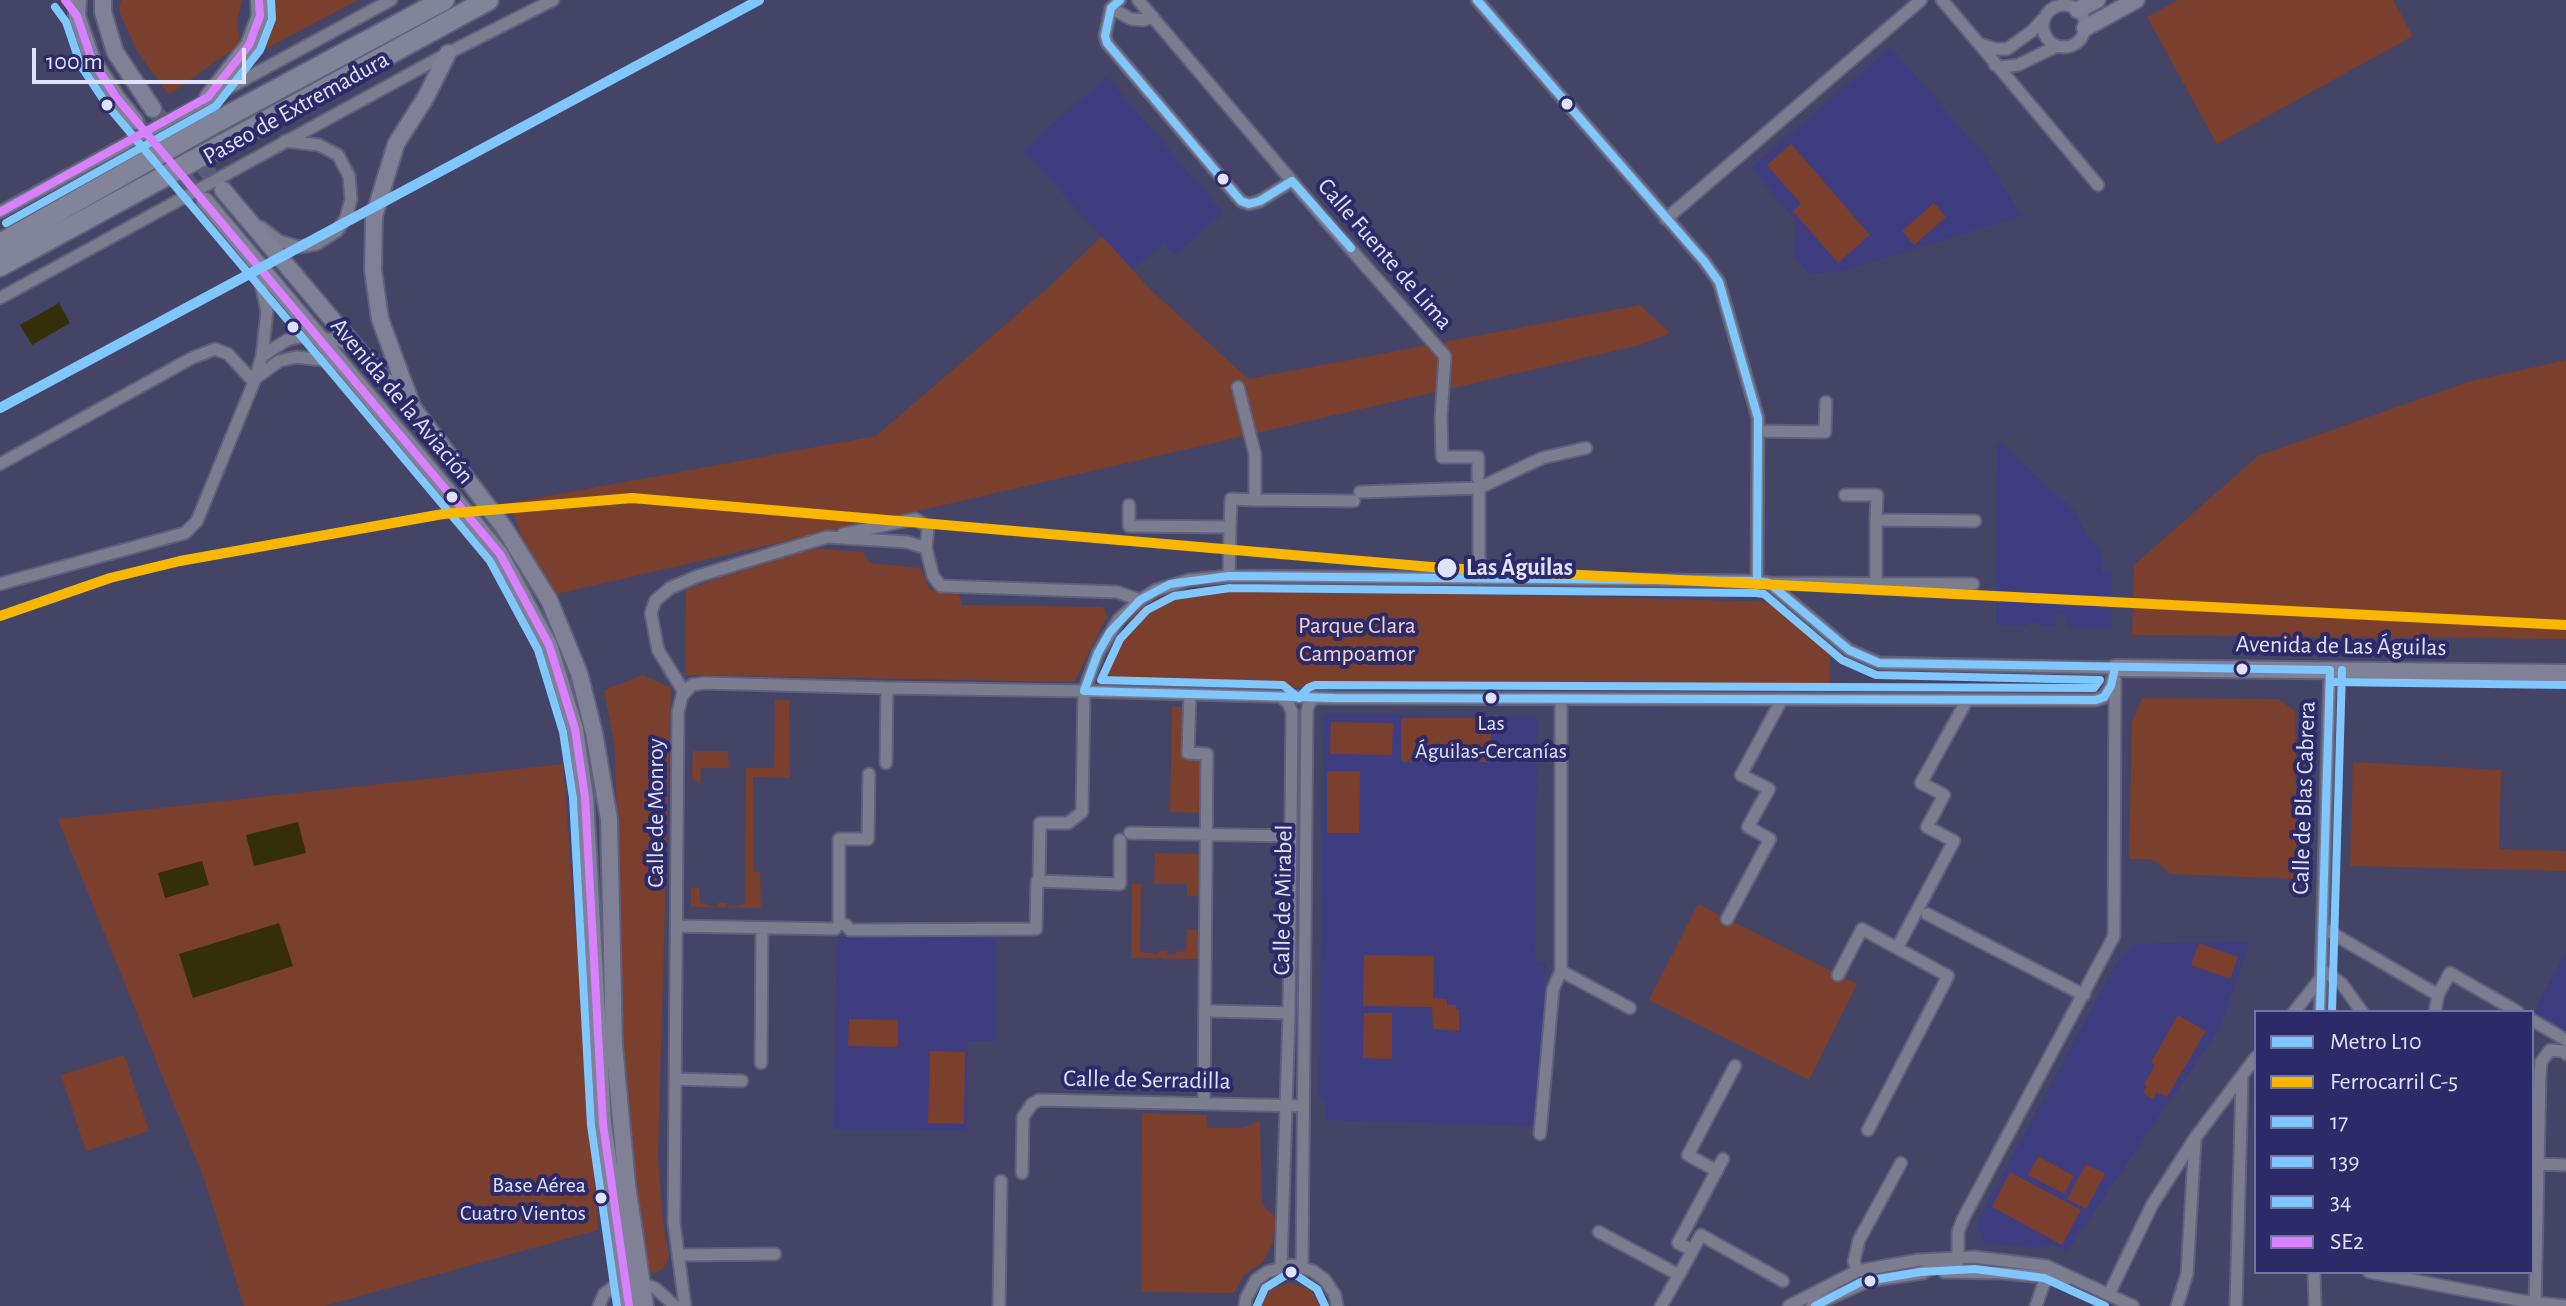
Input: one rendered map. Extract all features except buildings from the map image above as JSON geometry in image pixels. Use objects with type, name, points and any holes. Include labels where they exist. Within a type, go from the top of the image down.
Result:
[{"type":"highway","points":[[0,244],[209,126],[444,0]]},
{"type":"highway","points":[[0,266],[488,0]]},
{"type":"main road","points":[[103,0],[103,12],[115,52],[153,109]]},
{"type":"main road","points":[[208,97],[249,45],[260,16],[259,0]]},
{"type":"main road","points":[[2078,10],[2097,0]]},
{"type":"main road","points":[[2085,28],[2136,0]]},
{"type":"main road","points":[[78,8],[92,60],[135,121]]},
{"type":"main road","points":[[413,408],[380,319],[373,270],[374,216],[396,144],[426,97],[448,53]]},
{"type":"main road","name":"Avenida de la Aviación","points":[[223,190],[379,375],[413,408],[505,529],[549,600],[579,673],[609,819],[614,1045],[619,1115],[640,1285],[629,1306]]},
{"type":"main road","name":"Avenida de la Aviación","points":[[205,201],[500,554],[549,645],[571,715],[585,797],[603,1124],[645,1306]]},
{"type":"main road","name":"Avenida de Las Águilas","points":[[2115,672],[2330,670],[2566,673]]},
{"type":"street","points":[[65,0],[78,8]]},
{"type":"street","name":"Paseo de Extremadura","points":[[0,212],[391,0]]},
{"type":"street","name":"Paseo de Extremadura","points":[[0,298],[448,53],[553,0]]},
{"type":"street","name":"Calle Fuente de Lima","points":[[1138,0],[1445,356],[1442,457],[1478,457],[1479,483]]},
{"type":"street","points":[[1477,0],[1719,282],[1733,339],[1747,376],[1759,431],[1763,582]]},
{"type":"street","points":[[1942,0],[2098,185]]},
{"type":"street","points":[[2048,0],[2043,32],[2057,46]]},
{"type":"street","points":[[1666,219],[1916,2]]},
{"type":"street","name":"Calle Fuente de Lima","points":[[1153,17],[1131,19],[1116,4],[1105,36],[1107,43],[1241,201],[1249,204],[1260,201],[1292,181]]},
{"type":"street","points":[[1974,40],[1987,47],[2007,49],[2032,31],[2053,7],[2073,7],[2082,16],[2085,28],[2075,44],[2057,46],[2018,65],[1995,65]]},
{"type":"street","name":"Avenida de la Aviación","points":[[247,216],[279,241],[299,247],[317,244],[337,231],[346,218],[351,199],[349,176],[338,155],[319,145],[285,141]]},
{"type":"street","points":[[0,584],[185,533],[197,521],[262,356],[267,311],[255,263]]},
{"type":"street","points":[[262,356],[287,340],[317,337],[358,348]]},
{"type":"street","points":[[0,464],[192,358],[215,349],[228,354],[255,380]]},
{"type":"street","points":[[255,380],[279,361],[296,357],[322,360],[346,368]]},
{"type":"street","points":[[1238,387],[1255,454],[1255,500]]},
{"type":"street","points":[[1759,431],[1825,432],[1826,402]]},
{"type":"street","points":[[1229,576],[1231,499],[1357,497],[1479,483],[1542,458],[1586,448]]},
{"type":"street","points":[[1479,483],[1479,579]]},
{"type":"street","points":[[1845,495],[1877,495],[1876,583]]},
{"type":"street","points":[[1129,505],[1129,526],[1230,527]]},
{"type":"street","points":[[1140,600],[1117,592],[941,586],[933,576],[926,548],[928,527],[915,519],[827,537],[698,576],[670,588],[655,601],[651,613],[658,650],[682,696],[692,685],[704,683],[1281,697],[2096,700],[2104,697],[2115,672]]},
{"type":"street","points":[[1876,520],[1975,521]]},
{"type":"street","points":[[827,537],[907,542],[926,548]]},
{"type":"street","points":[[677,926],[762,928],[846,925],[850,930],[1036,929],[1040,823],[1068,823],[1082,812],[1084,691],[1104,642],[1119,619],[1140,600],[1170,584],[1229,576],[1973,584]]},
{"type":"street","name":"Avenida de Las Águilas","points":[[1763,582],[1849,650],[1879,663],[2115,672]]},
{"type":"street","name":"Calle de Blas Cabrera","points":[[2320,1010],[2330,670]]},
{"type":"street","points":[[1812,1306],[1869,1281],[1956,1265],[1958,1232],[1963,1219],[2114,936],[2115,672]]},
{"type":"street","points":[[886,763],[887,688]]},
{"type":"street","points":[[1190,694],[1188,753],[1207,754],[1209,1011],[1204,1103]]},
{"type":"street","name":"Calle de Monroy","points":[[682,696],[674,1223],[685,1306]]},
{"type":"street","name":"Calle de Mirabel","points":[[1281,697],[1292,712],[1289,1013],[1281,1266]]},
{"type":"street","name":"Calle de Mirabel","points":[[1302,1267],[1307,711],[1315,697]]},
{"type":"street","points":[[1540,1134],[1553,989],[1561,971],[1561,699]]},
{"type":"street","points":[[1727,919],[1770,839],[1748,827],[1769,789],[1741,775],[1782,699]]},
{"type":"street","points":[[1897,948],[1954,841],[1927,827],[1944,795],[1921,783],[1967,700]]},
{"type":"street","points":[[837,927],[839,839],[868,839],[869,774]]},
{"type":"street","name":"Calle de Mirabel","points":[[1038,881],[1120,884],[1125,836],[1291,836]]},
{"type":"street","points":[[1927,914],[2084,995]]},
{"type":"street","points":[[761,1063],[762,928]]},
{"type":"street","name":"Calle de Blas Cabrera","points":[[2323,928],[2438,995]]},
{"type":"street","points":[[1838,975],[1862,929],[1948,976],[1868,1130]]},
{"type":"street","points":[[1561,971],[1630,1008]]},
{"type":"street","points":[[2435,1010],[2438,995],[2450,973],[2515,1010]]},
{"type":"street","points":[[2295,1010],[2321,974],[2342,984],[2361,1010]]},
{"type":"street","points":[[1209,1011],[1289,1013]]},
{"type":"street","points":[[2534,1021],[2566,1040]]},
{"type":"street","points":[[2535,1305],[2536,1073],[2550,1050],[2566,1054]]},
{"type":"street","points":[[2109,1294],[2152,1205],[2195,1138],[2254,1060]]},
{"type":"street","points":[[1717,1171],[1688,1155],[1735,1066]]},
{"type":"street","points":[[2236,1306],[2242,1078]]},
{"type":"street","points":[[675,1079],[742,1081]]},
{"type":"street","name":"Calle de Serradilla","points":[[1022,1173],[1023,1117],[1039,1100],[1287,1106]]},
{"type":"street","points":[[1287,1106],[1303,1106]]},
{"type":"street","points":[[2177,1306],[2187,1274],[2195,1138]]},
{"type":"street","points":[[1692,1250],[1678,1243],[1723,1159]]},
{"type":"street","points":[[1857,1271],[1854,1261],[1859,1240],[1901,1163]]},
{"type":"street","points":[[2537,1164],[2566,1165]]},
{"type":"street","points":[[999,1306],[1001,1181]]},
{"type":"street","points":[[1599,1232],[1679,1275]]},
{"type":"street","points":[[1661,1306],[1701,1235],[1783,1281]]},
{"type":"street","points":[[599,1306],[604,1294],[640,1285],[672,1288],[676,1285],[680,1261],[775,1254]]},
{"type":"street","points":[[1789,1306],[1857,1271],[1959,1255],[2025,1262],[2079,1281],[2133,1306]]},
{"type":"street","points":[[1245,1306],[1256,1280],[1281,1266],[1302,1267],[1325,1280],[1335,1295],[1337,1306]]},
{"type":"street","points":[[1918,1273],[2052,1273]]},
{"type":"street","points":[[2036,1306],[2052,1273]]},
{"type":"street","points":[[2314,1274],[2315,1306]]},
{"type":"street","points":[[2379,1274],[2535,1305],[2566,1306]]},
{"type":"street","points":[[640,1285],[675,1306]]},
{"type":"shaded area","points":[[1891,47],[1987,159],[2021,216],[1843,271],[1809,274],[1794,256],[1796,220],[1751,168]]},
{"type":"shaded area","points":[[1107,77],[1223,213],[1175,255],[1163,243],[1132,270],[1023,150]]},
{"type":"shaded area","points":[[59,303],[70,323],[32,345],[20,325]]},
{"type":"shaded area","points":[[1997,441],[2074,510],[2087,537],[2101,551],[2102,572],[2112,571],[2112,628],[2067,627],[2067,615],[2056,614],[2055,627],[2040,627],[2040,623],[2029,622],[2028,626],[1996,625]]},
{"type":"shaded area","points":[[1324,714],[1537,716],[1535,954],[1536,962],[1546,963],[1537,1126],[1325,1120],[1325,1102],[1319,1098]]},
{"type":"shaded area","points":[[298,822],[306,853],[254,866],[246,835]]},
{"type":"shaded area","points":[[202,861],[209,885],[165,898],[158,873]]},
{"type":"shaded area","points":[[279,923],[293,966],[193,998],[179,954]]},
{"type":"shaded area","points":[[837,937],[996,938],[996,1041],[968,1041],[967,1131],[833,1129]]},
{"type":"shaded area","points":[[2250,941],[2219,1029],[2067,1251],[2053,1245],[2038,1248],[1983,1243],[1977,1222],[2118,960],[2135,944]]},
{"type":"shaded area","points":[[2566,953],[2566,1033],[2534,1014]]},
{"type":"green space","points":[[121,0],[242,0],[237,22],[240,44],[169,95],[137,51],[119,11]]},
{"type":"green space","points":[[273,0],[358,0],[265,49],[258,49],[270,19]]},
{"type":"green space","points":[[2178,0],[2393,0],[2413,36],[2217,144],[2147,17]]},
{"type":"green space","points":[[1791,144],[1870,235],[1838,263],[1793,211],[1801,204],[1767,165]]},
{"type":"green space","points":[[1934,203],[1946,217],[1914,245],[1902,231]]},
{"type":"green space","points":[[1102,236],[1150,289],[1248,379],[1640,305],[1670,333],[1640,345],[543,597],[510,503],[876,436],[1050,286]]},
{"type":"green space","points":[[2566,360],[2566,639],[2132,635],[2134,565],[2258,456],[2468,382]]},
{"type":"green space","points":[[810,548],[863,552],[870,563],[921,568],[930,590],[959,594],[962,605],[1101,607],[1107,616],[1074,682],[685,675],[686,589]]},
{"type":"green space","name":"Parque Clara Campoamor","points":[[1202,587],[1779,602],[1831,645],[1829,685],[1726,690],[1322,689],[1106,678],[1102,674],[1136,612],[1164,595]]},
{"type":"green space","points":[[643,675],[671,688],[658,1156],[669,1256],[663,1269],[655,1273],[644,1270],[626,1122],[615,749],[604,690]]},
{"type":"green space","points":[[2142,698],[2278,699],[2295,711],[2297,879],[2170,874],[2150,859],[2129,859],[2132,722]]},
{"type":"green space","points":[[775,700],[789,700],[790,778],[753,777],[753,872],[760,872],[761,908],[691,907],[691,888],[699,888],[700,903],[717,907],[718,903],[726,903],[727,907],[745,904],[746,768],[774,768]]},
{"type":"green space","points":[[1172,707],[1187,707],[1187,756],[1205,757],[1204,813],[1170,812]]},
{"type":"green space","points":[[1401,718],[1491,718],[1491,762],[1401,762]]},
{"type":"green space","points":[[1331,722],[1393,723],[1392,755],[1330,754]]},
{"type":"green space","points":[[693,751],[728,751],[729,768],[701,768],[700,786],[692,777]]},
{"type":"green space","points":[[2353,762],[2501,770],[2499,849],[2566,851],[2566,871],[2350,866]]},
{"type":"green space","points":[[563,764],[598,1230],[324,1306],[244,1306],[205,1181],[58,819]]},
{"type":"green space","points":[[1327,771],[1360,771],[1359,833],[1327,833]]},
{"type":"green space","points":[[1155,853],[1202,854],[1201,896],[1187,896],[1187,884],[1154,884]]},
{"type":"green space","points":[[1132,884],[1141,884],[1140,952],[1158,954],[1159,951],[1167,951],[1167,954],[1176,955],[1176,952],[1186,951],[1187,930],[1201,930],[1201,959],[1131,958]]},
{"type":"green space","points":[[1698,904],[1857,984],[1809,1080],[1649,1000]]},
{"type":"green space","points":[[2199,943],[2238,957],[2230,979],[2191,965]]},
{"type":"green space","points":[[1364,955],[1434,956],[1433,998],[1447,999],[1447,1005],[1456,1005],[1459,1010],[1459,1031],[1433,1029],[1432,1007],[1363,1006]]},
{"type":"green space","points":[[1364,1013],[1392,1013],[1392,1059],[1363,1058]]},
{"type":"green space","points":[[2178,1015],[2206,1031],[2167,1097],[2157,1092],[2153,1099],[2143,1093],[2147,1086],[2144,1084],[2155,1065],[2151,1062]]},
{"type":"green space","points":[[849,1019],[898,1020],[898,1047],[848,1046]]},
{"type":"green space","points":[[930,1051],[965,1052],[964,1124],[928,1123]]},
{"type":"green space","points":[[124,1055],[149,1131],[86,1151],[61,1075]]},
{"type":"green space","points":[[1142,1113],[1207,1115],[1207,1128],[1243,1128],[1260,1120],[1262,1201],[1276,1217],[1273,1242],[1263,1262],[1244,1275],[1234,1293],[1141,1292]]},
{"type":"green space","points":[[2038,1156],[2074,1176],[2064,1194],[2028,1175]]},
{"type":"green space","points":[[2086,1164],[2105,1174],[2086,1209],[2067,1199]]},
{"type":"green space","points":[[2010,1172],[2081,1210],[2062,1245],[1992,1207]]},
{"type":"green space","points":[[1289,1283],[1310,1289],[1320,1306],[1259,1306],[1271,1289]]},
{"type":"tunnel","points":[[153,109],[223,190]]},
{"type":"tunnel","points":[[135,121],[205,201]]},
{"type":"metro line","name":"L10","points":[[0,408],[759,0]]},
{"type":"rail line","name":"C-5","points":[[0,616],[110,578],[180,561],[443,514],[632,498],[1443,568],[2566,625]]},
{"type":"transit line","name":"SE2","points":[[65,0],[77,16],[92,60],[116,97],[500,554],[549,645],[575,729],[585,797],[603,1124],[629,1306]]},
{"type":"transit line","name":"SE2","points":[[0,212],[208,97],[249,45],[260,16],[259,0]]},
{"type":"transit line","name":"139","points":[[6,223],[216,106],[260,50],[272,19],[271,0]]},
{"type":"transit line","name":"17","points":[[1120,0],[1111,8],[1105,36],[1107,43],[1241,201],[1249,204],[1260,201],[1292,181],[1351,248]]},
{"type":"transit line","name":"17","points":[[1477,0],[1719,282],[1758,418],[1757,581]]},
{"type":"transit line","name":"139","points":[[55,7],[66,22],[81,66],[107,105],[490,561],[538,650],[563,732],[573,798],[591,1125],[617,1306]]},
{"type":"transit line","name":"17","points":[[2115,668],[2111,686],[2104,697],[2096,700],[1334,698],[1084,691],[1098,653],[1110,632],[1140,600],[1170,584],[1229,576],[1757,581],[1769,583],[1849,650],[1879,663],[2330,670]]},
{"type":"transit line","name":"34","points":[[1230,588],[1756,593],[1764,594],[1842,660],[1876,675],[2100,680],[2094,688],[1315,685],[1299,698],[1283,685],[1101,680],[1120,639],[1147,610],[1174,596],[1230,588]]},
{"type":"transit line","name":"17","points":[[2320,1010],[2330,670]]},
{"type":"transit line","name":"139","points":[[2332,1010],[2342,670]]},
{"type":"transit line","name":"139","points":[[2330,682],[2566,685]]},
{"type":"transit line","name":"34","points":[[1815,1306],[1861,1282],[1920,1272],[1975,1269],[2044,1278],[2105,1306]]},
{"type":"transit line","name":"34","points":[[1257,1306],[1265,1288],[1291,1272],[1317,1289],[1325,1306]]},
{"type":"place","name":"Las Águilas","points":[[1447,568]]},
{"type":"place","name":"Las Águilas-Cercanías","points":[[1491,698]]},
{"type":"place","name":"Base Aérea Cuatro Vientos","points":[[601,1198]]}]
